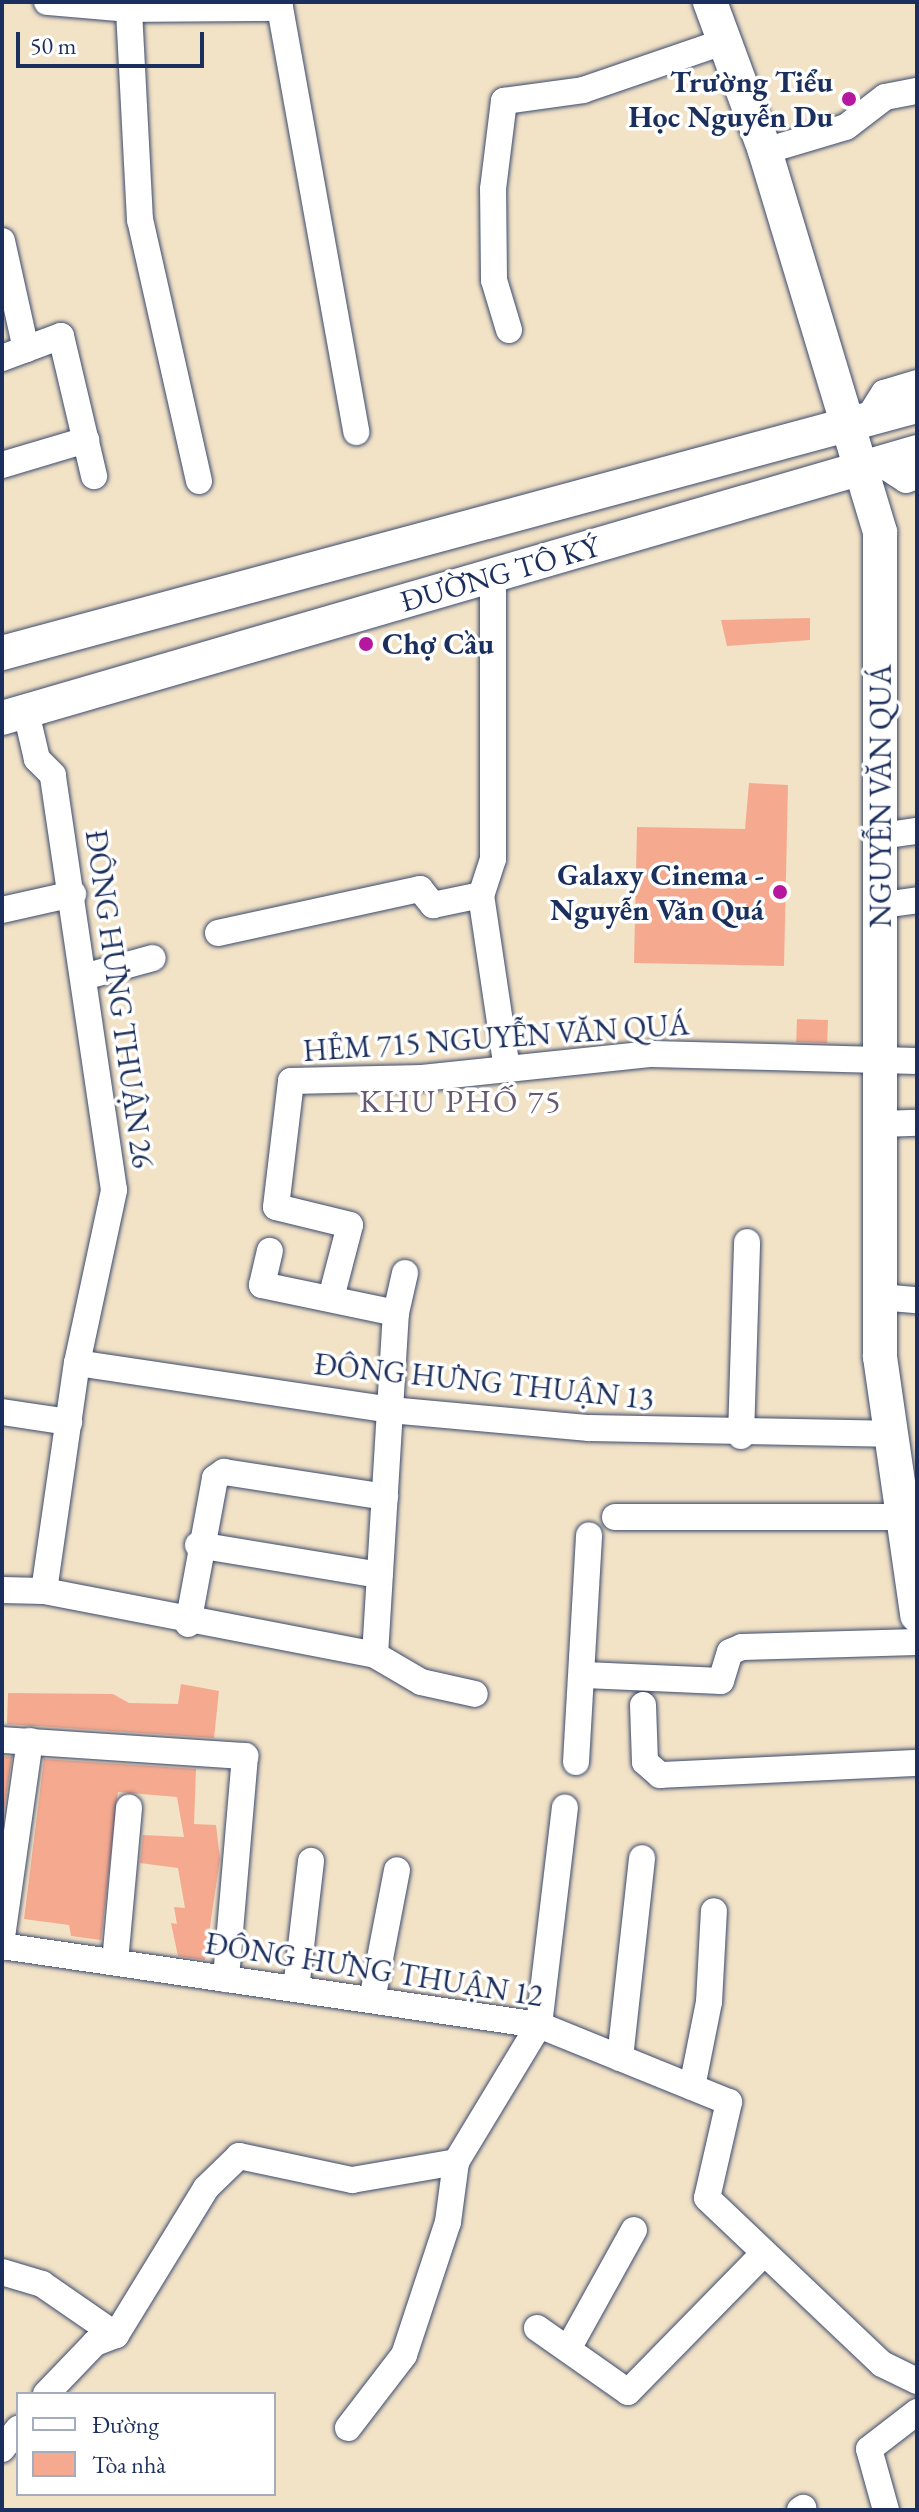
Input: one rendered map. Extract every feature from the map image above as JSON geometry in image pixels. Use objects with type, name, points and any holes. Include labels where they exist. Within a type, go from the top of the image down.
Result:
[{"type":"main road","name":"NGUYỄN VĂN QUÁ","points":[[710,2],[765,151],[856,421],[871,468],[880,532],[883,905],[878,1063],[881,1124],[880,1297],[888,1434],[904,1502],[916,1606]]},
{"type":"main road","name":"ĐƯỜNG TÔ KÝ","points":[[2,653],[917,406]]},
{"type":"main road","name":"ĐƯỜNG TÔ KÝ","points":[[14,715],[871,468],[917,452]]},
{"type":"street","points":[[47,2],[129,9],[280,5],[356,432]]},
{"type":"street","points":[[129,9],[140,220],[199,481]]},
{"type":"street","points":[[509,330],[494,280],[493,189],[504,101],[583,90],[723,42]]},
{"type":"street","points":[[765,151],[846,127],[885,97],[917,91]]},
{"type":"street","points":[[2,241],[14,354],[61,336],[94,476]]},
{"type":"street","points":[[856,421],[884,393],[917,383]]},
{"type":"street","points":[[2,465],[86,440]]},
{"type":"street","points":[[871,468],[906,480],[917,476]]},
{"type":"street","points":[[493,576],[493,859],[481,895],[507,1069]]},
{"type":"street","name":"ĐÔNG HƯNG THUẬN 26","points":[[14,715],[37,759],[53,775],[87,976],[114,1190],[77,1363],[44,1591]]},
{"type":"street","points":[[881,836],[917,831]]},
{"type":"street","points":[[218,933],[420,889],[433,905],[481,895]]},
{"type":"street","points":[[2,910],[73,894]]},
{"type":"street","points":[[883,905],[917,900]]},
{"type":"street","points":[[87,976],[153,958]]},
{"type":"street","name":"HẺM 715 NGUYỄN VĂN QUÁ","points":[[331,1298],[350,1225],[276,1207],[291,1081],[507,1069],[652,1054],[878,1063],[917,1061]]},
{"type":"street","points":[[881,1124],[917,1123]]},
{"type":"street","points":[[741,1436],[747,1242]]},
{"type":"street","points":[[270,1251],[262,1285],[396,1313]]},
{"type":"street","points":[[375,1655],[396,1313],[405,1273]]},
{"type":"street","points":[[880,1297],[917,1300]]},
{"type":"street","name":"ĐÔNG HƯNG THUẬN 13","points":[[77,1363],[390,1410],[741,1436],[888,1434]]},
{"type":"street","points":[[2,1412],[69,1422]]},
{"type":"street","points":[[188,1624],[209,1486],[224,1472],[385,1497]]},
{"type":"street","points":[[615,1517],[904,1502]]},
{"type":"street","points":[[576,1762],[585,1675],[589,1535]]},
{"type":"street","points":[[198,1545],[380,1575]]},
{"type":"street","points":[[2,1590],[44,1591],[188,1624],[375,1655],[421,1682],[475,1694]]},
{"type":"street","points":[[585,1675],[721,1681],[730,1652],[742,1647],[917,1642]]},
{"type":"street","points":[[643,1705],[645,1762],[660,1775],[917,1763]]},
{"type":"street","points":[[2,1740],[245,1756],[226,1979]]},
{"type":"street","points":[[2,1937],[8,1852],[30,1741]]},
{"type":"street","points":[[115,1962],[129,1808]]},
{"type":"street","points":[[348,2428],[404,2355],[448,2222],[456,2162],[539,2025],[565,1808]]},
{"type":"street","points":[[620,2058],[642,1858]]},
{"type":"street","points":[[296,1989],[311,1861]]},
{"type":"street","points":[[372,2000],[397,1870]]},
{"type":"street","points":[[692,2087],[709,2002],[714,1911]]},
{"type":"street","name":"ĐÔNG HƯNG THUẬN 12","points":[[2,1946],[539,2025],[729,2102],[707,2198],[882,2364],[917,2381]]},
{"type":"street","points":[[48,2392],[95,2343],[116,2335],[206,2188],[239,2156],[352,2180],[456,2162]]},
{"type":"street","points":[[568,2349],[634,2230]]},
{"type":"street","points":[[537,2328],[628,2392],[763,2254]]},
{"type":"street","points":[[2,2272],[42,2284],[116,2335]]},
{"type":"street","points":[[886,2510],[869,2449],[917,2412]]},
{"type":"street","points":[[2,2449],[16,2432]]},
{"type":"building","points":[[810,618],[810,640],[727,646],[721,620]]},
{"type":"building","points":[[749,783],[788,785],[784,966],[634,963],[637,827],[745,829]]},
{"type":"building","points":[[797,1019],[828,1020],[827,1043],[796,1042]]},
{"type":"building","points":[[181,1684],[219,1691],[214,1738],[7,1724],[8,1693],[113,1694],[129,1703],[178,1704]]},
{"type":"building","points":[[2,1756],[12,1757],[2,1824]]},
{"type":"building","points":[[44,1759],[196,1769],[194,1824],[216,1825],[220,1859],[205,1960],[178,1956],[171,1923],[177,1924],[174,1907],[185,1908],[178,1868],[140,1863],[143,1835],[184,1837],[177,1797],[118,1792],[101,1940],[71,1936],[69,1925],[24,1919]]},
{"type":"place","name":"Trường Tiểu Học Nguyễn Du","points":[[849,99]]},
{"type":"place","name":"Chợ Cầu","points":[[366,644]]},
{"type":"place","name":"Galaxy Cinema - Nguyễn Văn Quá","points":[[780,892]]},
{"type":"district","name":"KHU PHỐ 75","points":[[461,1101]]}]
